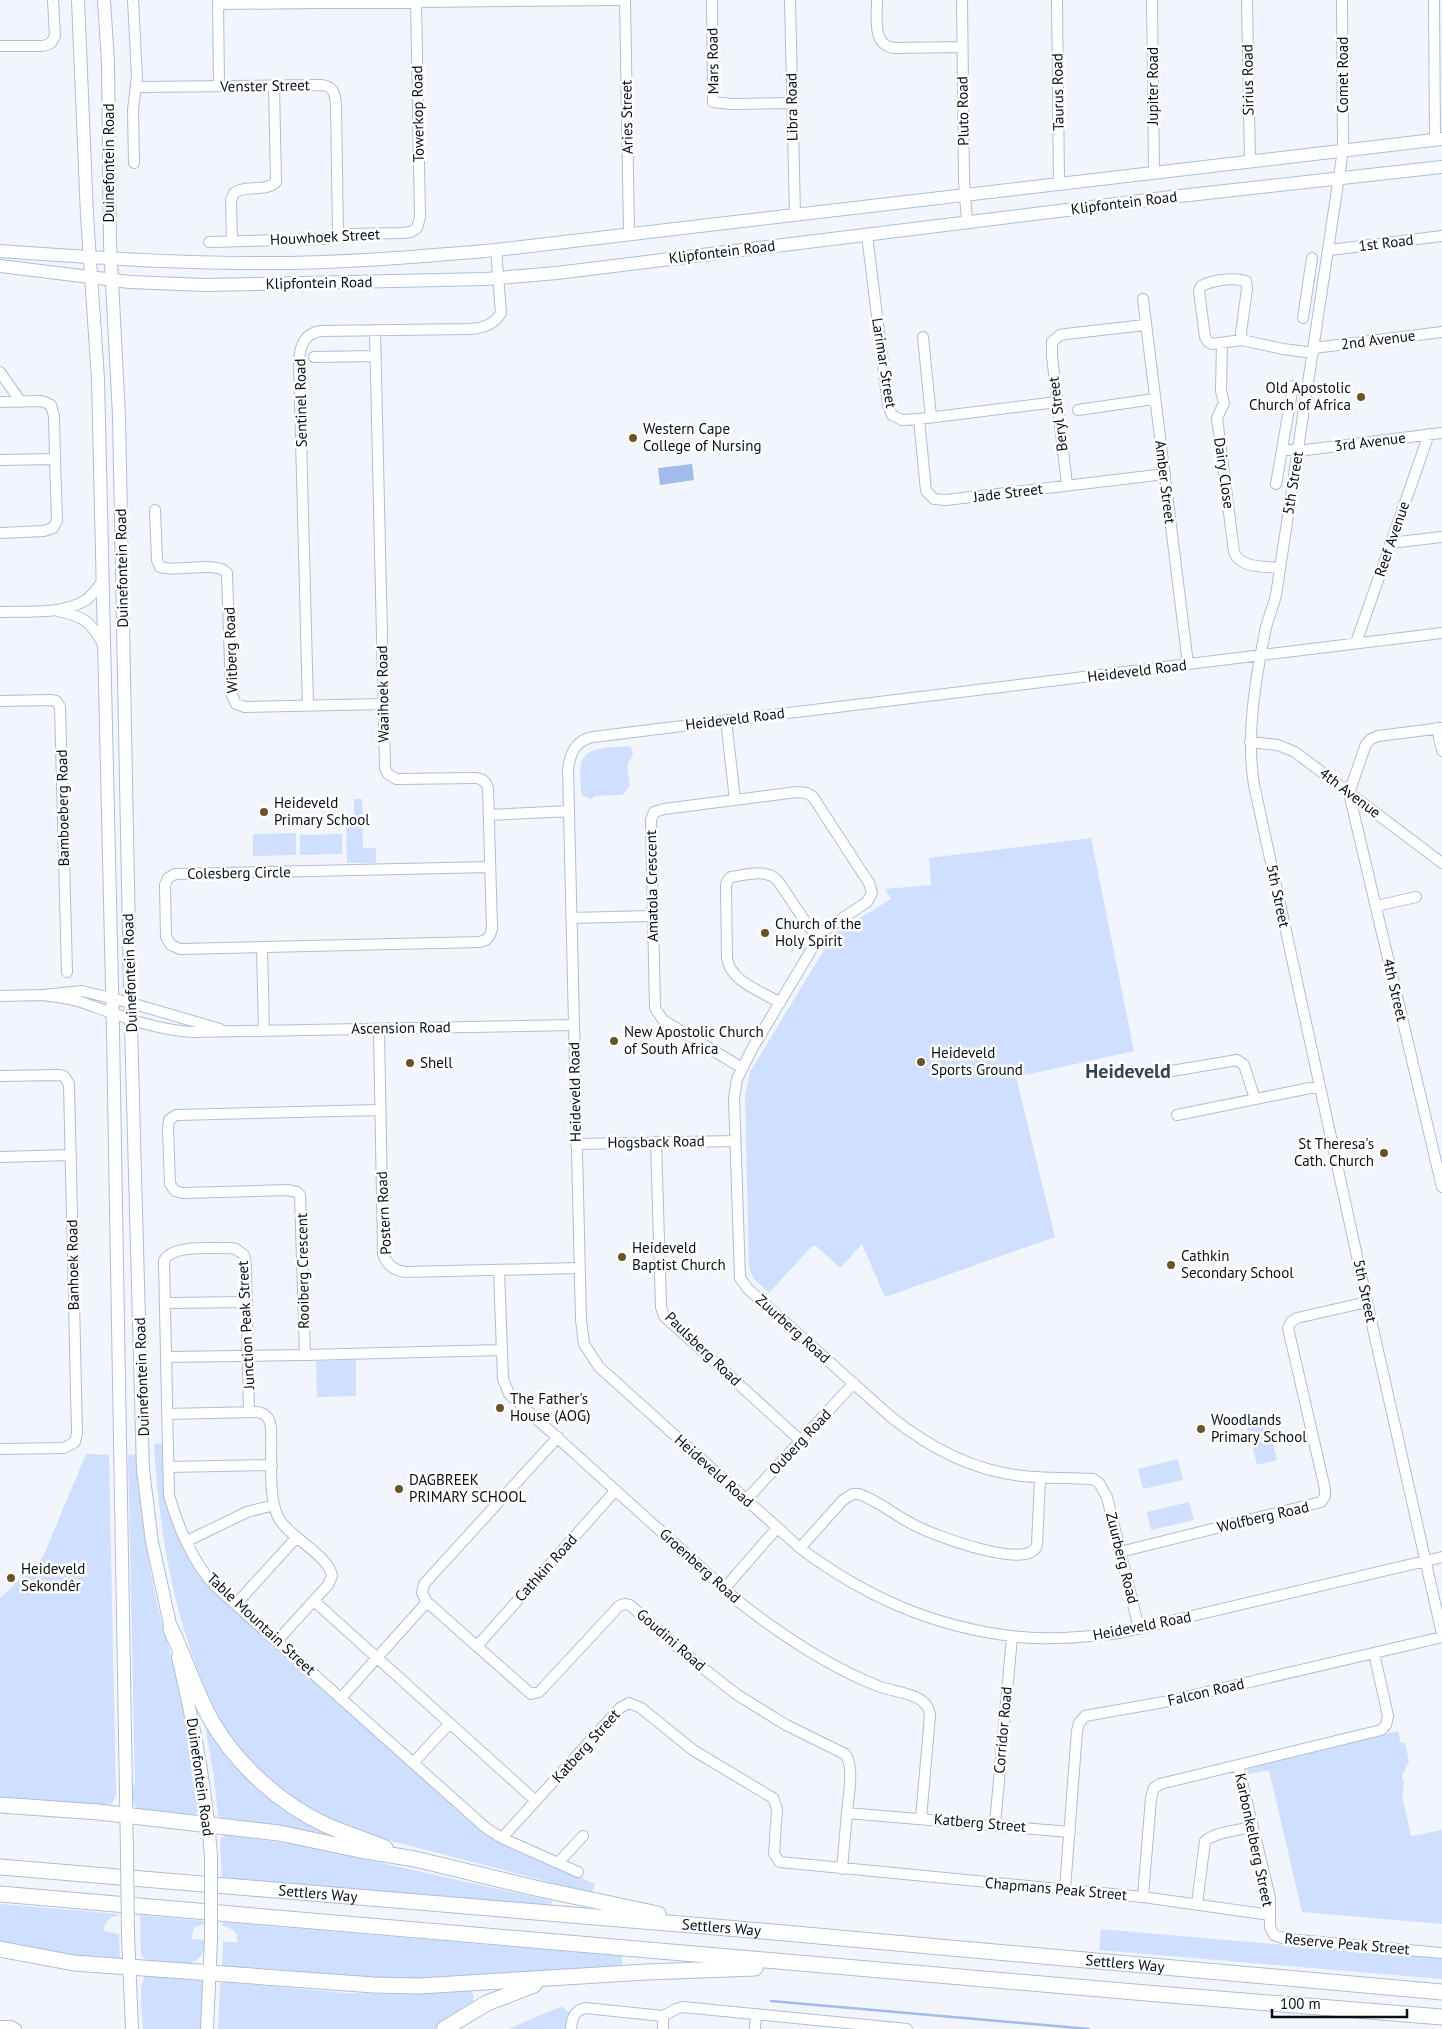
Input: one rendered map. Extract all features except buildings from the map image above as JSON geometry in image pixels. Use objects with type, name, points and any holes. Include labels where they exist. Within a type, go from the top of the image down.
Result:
[{"type":"highway","points":[[171,1629],[212,1722],[231,1750],[250,1771],[292,1804],[327,1825],[415,1859]]},
{"type":"highway","points":[[0,1805],[53,1808],[279,1833],[415,1859],[601,1903],[739,1929]]},
{"type":"highway","name":"Settlers Way","points":[[0,1867],[739,1929],[1442,1992]]},
{"type":"highway","name":"Settlers Way","points":[[0,1894],[1442,2017]]},
{"type":"highway","points":[[0,1949],[50,1960],[338,1983],[419,1986],[812,1964]]},
{"type":"highway","points":[[444,2029],[487,2002],[527,1987],[569,1977]]},
{"type":"main road","name":"Duinefontein Road","points":[[78,0],[98,379],[112,998],[128,1935],[132,2029]]},
{"type":"main road","name":"Duinefontein Road","points":[[104,0],[108,63],[111,258],[119,416],[131,1020],[143,1470],[152,1542],[195,1730],[209,1825],[211,1939],[208,2029]]},
{"type":"main road","name":"Klipfontein Road","points":[[0,251],[91,258],[216,263],[283,263],[496,250],[1438,139]]},
{"type":"main road","name":"Klipfontein Road","points":[[0,266],[112,280],[184,284],[258,285],[498,278],[556,273],[967,222],[1442,167]]},
{"type":"street","points":[[0,46],[43,46],[51,43],[55,36],[53,0]]},
{"type":"street","points":[[133,0],[137,87],[132,110],[134,163]]},
{"type":"street","points":[[219,86],[218,2],[625,0]]},
{"type":"street","name":"Aries Street","points":[[625,0],[628,233]]},
{"type":"street","name":"Mars Road","points":[[712,0],[713,102],[732,104],[792,103]]},
{"type":"street","name":"Libra Road","points":[[790,0],[795,214]]},
{"type":"street","points":[[877,0],[878,32],[880,41],[884,45],[894,48],[962,47]]},
{"type":"street","name":"Pluto Road","points":[[962,0],[964,194],[967,222]]},
{"type":"street","name":"Taurus Road","points":[[1056,0],[1059,183]]},
{"type":"street","name":"Jupiter Road","points":[[1152,0],[1154,172]]},
{"type":"street","name":"Sirius Road","points":[[1247,0],[1250,161]]},
{"type":"street","name":"Comet Road","points":[[1342,0],[1343,150]]},
{"type":"street","points":[[1434,0],[1438,139]]},
{"type":"street","name":"Towerkop Road","points":[[416,1],[420,217],[417,228]]},
{"type":"street","name":"Venster Street","points":[[137,87],[321,85],[330,87],[335,94],[338,236]]},
{"type":"street","points":[[232,241],[231,200],[234,193],[242,189],[270,186],[276,182],[274,86]]},
{"type":"street","name":"5th Street","points":[[1343,150],[1330,250],[1276,595],[1265,632],[1250,742],[1254,785],[1442,1635]]},
{"type":"street","name":"Houwhoek Street","points":[[209,242],[322,239],[338,236],[407,233],[417,228]]},
{"type":"street","name":"Larimar Street","points":[[867,235],[890,410],[897,419],[918,419],[1057,402]]},
{"type":"street","name":"1st Road","points":[[1330,250],[1442,236]]},
{"type":"street","name":"Sentinel Road","points":[[308,706],[299,353],[306,337],[315,332],[470,329],[490,325],[498,319],[501,313],[496,250]]},
{"type":"street","points":[[1303,318],[1312,258]]},
{"type":"street","points":[[1238,278],[1246,281],[1247,289],[1241,334],[1242,340],[1212,344],[1208,342],[1205,337],[1198,291],[1201,286],[1206,283],[1238,278]]},
{"type":"street","points":[[1307,293],[1322,296]]},
{"type":"street","name":"Amber Street","points":[[1142,299],[1188,664]]},
{"type":"street","name":"Beryl Street","points":[[1067,485],[1052,342],[1060,335],[1145,325]]},
{"type":"street","name":"Waaihoek Road","points":[[375,330],[385,768],[388,774],[396,779],[481,779],[485,782],[488,788],[492,929],[488,938]]},
{"type":"street","name":"2nd Avenue","points":[[1242,340],[1282,349],[1313,351],[1442,332]]},
{"type":"street","points":[[923,337],[931,417]]},
{"type":"street","name":"Dairy Close","points":[[1222,343],[1222,390],[1224,403],[1216,418],[1234,552],[1240,561],[1245,563],[1280,568]]},
{"type":"street","points":[[314,357],[376,356]]},
{"type":"street","points":[[0,372],[21,402]]},
{"type":"street","points":[[1276,484],[1292,386]]},
{"type":"street","points":[[1078,410],[1154,399]]},
{"type":"street","points":[[0,402],[42,401],[51,405],[54,416],[57,521],[53,528],[44,531],[0,533]]},
{"type":"street","name":"Jade Street","points":[[918,419],[926,491],[934,499],[946,500],[1165,474]]},
{"type":"street","name":"3rd Avenue","points":[[1282,449],[1298,451],[1442,433]]},
{"type":"street","name":"Reef Avenue","points":[[1356,643],[1429,434]]},
{"type":"street","points":[[0,460],[55,459]]},
{"type":"street","name":"Witberg Road","points":[[155,510],[157,560],[160,567],[170,569],[217,568],[225,570],[228,574],[231,693],[236,704],[244,707],[384,704]]},
{"type":"street","points":[[1390,543],[1442,537]]},
{"type":"street","points":[[0,612],[53,610],[71,606],[87,599],[102,582]]},
{"type":"street","points":[[53,610],[82,617],[89,622],[103,644]]},
{"type":"street","name":"Heideveld Road","points":[[1442,633],[593,737],[583,740],[574,750],[570,759],[569,811],[579,1268],[584,1344],[593,1360],[800,1548],[824,1566],[879,1598],[934,1620],[1012,1636],[1078,1638],[1139,1629],[1442,1557]]},
{"type":"street","name":"Bamboeberg Road","points":[[0,701],[50,700],[56,701],[60,707],[67,972]]},
{"type":"street","points":[[726,720],[735,800]]},
{"type":"street","points":[[1349,793],[1366,744],[1371,739],[1378,736],[1439,728],[1442,751]]},
{"type":"street","name":"4th Avenue","points":[[1250,742],[1286,747],[1442,863]]},
{"type":"street","name":"Amatola Crescent","points":[[742,1068],[663,1020],[658,1014],[654,1002],[650,823],[652,814],[664,809],[735,800],[803,792],[810,794],[869,883],[872,892]]},
{"type":"street","name":"4th Street","points":[[1349,793],[1442,1187]]},
{"type":"street","points":[[489,814],[569,811]]},
{"type":"street","name":"Colesberg Circle","points":[[488,938],[479,942],[180,949],[171,945],[166,934],[165,887],[168,878],[178,874],[490,867]]},
{"type":"street","points":[[780,1003],[738,978],[729,967],[727,958],[727,881],[734,876],[764,873],[771,875],[778,881],[809,926],[819,936]]},
{"type":"street","name":"Zuurberg Road","points":[[872,892],[867,902],[835,922],[819,936],[737,1079],[734,1098],[740,1278],[748,1289],[854,1383],[914,1435],[935,1448],[958,1459],[992,1471],[1040,1478],[1085,1478],[1093,1479],[1099,1483],[1107,1497],[1139,1629]]},
{"type":"street","points":[[1376,906],[1416,896]]},
{"type":"street","points":[[571,918],[652,916]]},
{"type":"street","points":[[262,947],[264,1031]]},
{"type":"street","name":"Ascension Road","points":[[43,995],[82,991],[131,1003],[228,1032]]},
{"type":"street","points":[[0,996],[43,995]]},
{"type":"street","name":"Ascension Road","points":[[43,995],[76,1001],[131,1020],[187,1032],[574,1025]]},
{"type":"street","name":"Postern Road","points":[[379,1029],[383,1254],[386,1262],[401,1272],[579,1268]]},
{"type":"street","points":[[1154,1074],[1237,1060],[1244,1065],[1255,1099]]},
{"type":"street","name":"Banhoek Road","points":[[0,1076],[60,1075],[67,1079],[71,1155],[76,1439],[71,1446],[64,1448],[0,1449]]},
{"type":"street","points":[[1177,1115],[1320,1086]]},
{"type":"street","name":"Rooiberg Crescent","points":[[305,1355],[300,1195],[297,1192],[287,1190],[183,1193],[175,1191],[171,1187],[169,1180],[169,1120],[178,1114],[380,1110]]},
{"type":"street","name":"Hogsback Road","points":[[576,1144],[735,1141]]},
{"type":"street","name":"Paulsberg Road","points":[[656,1142],[661,1307],[664,1316],[801,1441]]},
{"type":"street","points":[[0,1157],[71,1155]]},
{"type":"street","name":"Junction Peak Street","points":[[169,1253],[181,1250],[231,1248],[241,1252],[246,1259],[249,1412]]},
{"type":"street","name":"Table Mountain Street","points":[[169,1253],[164,1261],[169,1495],[176,1518],[208,1578],[486,1828],[502,1838],[578,1872]]},
{"type":"street","name":"Groenberg Road","points":[[499,1270],[503,1380],[506,1388],[724,1589],[778,1633],[825,1661],[879,1686],[920,1699],[926,1704],[930,1711],[930,1716],[921,1818]]},
{"type":"street","points":[[165,1303],[246,1302]]},
{"type":"street","name":"Wolfberg Road","points":[[1120,1552],[1321,1502],[1325,1496],[1326,1489],[1288,1328],[1297,1318],[1367,1302]]},
{"type":"street","points":[[166,1357],[502,1350]]},
{"type":"street","name":"Ouberg Road","points":[[746,1500],[854,1383]]},
{"type":"street","points":[[167,1414],[262,1412],[268,1418],[271,1429],[274,1505],[279,1519],[328,1566],[332,1573],[330,1582],[277,1641]]},
{"type":"street","points":[[341,1698],[427,1602],[422,1594],[424,1584],[558,1437]]},
{"type":"street","points":[[168,1467],[272,1465]]},
{"type":"street","points":[[800,1548],[842,1500],[853,1494],[859,1494],[901,1518],[943,1538],[974,1547],[1018,1556],[1029,1554],[1036,1549],[1037,1545],[1040,1478]]},
{"type":"street","name":"Cathkin Road","points":[[477,1646],[616,1490]]},
{"type":"street","points":[[187,1541],[247,1512],[274,1505]]},
{"type":"street","points":[[724,1589],[777,1528]]},
{"type":"street","points":[[236,1604],[297,1537]]},
{"type":"street","points":[[314,1601],[376,1659],[536,1801],[502,1838]]},
{"type":"street","name":"Goudini Road","points":[[427,1602],[528,1692],[535,1694],[543,1688],[619,1606],[624,1604],[630,1605],[685,1654],[736,1694],[796,1731],[846,1754],[849,1758],[850,1768],[846,1812]]},
{"type":"street","name":"Falcon Road","points":[[1070,1832],[1078,1723],[1085,1716],[1164,1702],[1374,1653],[1442,1635]]},
{"type":"street","name":"Corridor Road","points":[[995,1824],[1012,1636]]},
{"type":"street","points":[[1143,1896],[1151,1798],[1154,1788],[1160,1784],[1384,1728],[1388,1716],[1374,1653]]},
{"type":"street","name":"Katberg Street","points":[[536,1801],[620,1708],[624,1705],[634,1704],[694,1750],[773,1798],[777,1809],[775,1859],[786,1863],[842,1870]]},
{"type":"street","points":[[413,1763],[450,1723]]},
{"type":"street","name":"Karbonkelberg Street","points":[[1238,1765],[1270,1898],[1270,1915]]},
{"type":"street","points":[[842,1870],[846,1812]]},
{"type":"street","name":"Katberg Street","points":[[846,1812],[1070,1832]]},
{"type":"street","points":[[1197,1904],[1205,1841],[1222,1834],[1253,1827]]},
{"type":"street","points":[[1066,1889],[1070,1832]]},
{"type":"street","points":[[558,1863],[583,1836]]},
{"type":"street","name":"Chapmans Peak Street","points":[[842,1870],[1143,1896],[1270,1915]]},
{"type":"street","name":"Reserve Peak Street","points":[[1270,1915],[1271,1932],[1277,1937],[1442,1952]]},
{"type":"street","points":[[571,2029],[573,2016],[578,2010],[585,2008],[663,2016],[683,2007],[846,2026],[907,2029]]},
{"type":"street","points":[[755,2029],[756,2014]]},
{"type":"street","points":[[663,2016],[663,2029]]},
{"type":"street","points":[[0,2026],[12,2026],[16,2029]]},
{"type":"shaded area","points":[[692,464],[694,480],[660,485],[658,468]]},
{"type":"shaded area","points":[[629,746],[633,753],[627,766],[630,786],[622,795],[595,796],[591,799],[583,796],[580,774],[583,758],[594,750]]},
{"type":"shaded area","points":[[354,799],[362,799],[363,848],[376,848],[376,863],[347,863],[346,819],[354,819]]},
{"type":"shaded area","points":[[296,833],[296,855],[253,856],[253,834]]},
{"type":"shaded area","points":[[342,834],[342,854],[300,855],[300,835]]},
{"type":"shaded area","name":"Heideveld Sports Ground","points":[[1091,838],[1134,1051],[1016,1077],[1055,1237],[885,1297],[862,1244],[840,1268],[816,1246],[812,1246],[769,1293],[754,1279],[749,1268],[745,1095],[750,1072],[830,940],[837,932],[891,899],[885,889],[931,885],[929,858]]},
{"type":"shaded area","points":[[356,1360],[356,1396],[317,1397],[316,1361]]},
{"type":"shaded area","points":[[1267,1419],[1277,1460],[1257,1465],[1247,1424]]},
{"type":"shaded area","points":[[164,1443],[166,1498],[219,1593],[484,1833],[595,1884],[592,1893],[368,1835],[314,1812],[277,1787],[249,1761],[214,1712],[216,1711],[190,1647],[180,1614],[165,1547],[156,1478],[154,1444]]},
{"type":"shaded area","points":[[86,1454],[109,1455],[116,1796],[112,1803],[106,1806],[0,1801],[0,1598],[43,1557]]},
{"type":"shaded area","points":[[137,1454],[141,1512],[148,1558],[157,1604],[188,1721],[201,1809],[199,1813],[194,1815],[141,1810],[133,1799],[132,1785],[135,1785],[128,1455]]},
{"type":"shaded area","points":[[1178,1459],[1183,1480],[1143,1489],[1138,1469]]},
{"type":"shaded area","points":[[1189,1502],[1194,1520],[1151,1530],[1147,1512]]},
{"type":"shaded area","points":[[208,1724],[332,1836],[218,1817],[214,1777],[205,1725]]},
{"type":"shaded area","points":[[1398,1731],[1401,1743],[1405,1743],[1409,1761],[1402,1776],[1404,1783],[1402,1795],[1411,1836],[1442,1830],[1442,1924],[1302,1912],[1269,1770],[1245,1775],[1247,1770],[1252,1765]]},
{"type":"shaded area","points":[[226,1835],[301,1845],[552,1901],[550,1907],[222,1879],[220,1842],[221,1838]]},
{"type":"shaded area","points":[[0,1904],[119,1914],[119,1916],[108,1920],[104,1931],[119,1934],[120,1960],[59,1955],[0,1942]]},
{"type":"shaded area","points":[[140,1915],[206,1921],[206,1923],[194,1928],[191,1939],[205,1940],[203,1951],[199,1958],[192,1963],[183,1965],[173,1965],[144,1959],[141,1953]]},
{"type":"shaded area","points":[[223,1922],[622,1956],[622,1968],[397,1980],[261,1968],[227,1967],[222,1965],[223,1942],[237,1942],[237,1935],[233,1930],[222,1925]]},
{"type":"shaded area","points":[[1101,1929],[1442,1959],[1442,1979],[1099,1950]]},
{"type":"shaded area","points":[[146,1975],[203,1980],[202,2029],[143,2029],[141,1992]]},
{"type":"shaded area","points":[[223,1982],[346,1993],[398,1994],[468,1990],[472,1992],[474,1997],[472,2003],[434,2029],[218,2029],[220,1984]]},
{"type":"shaded area","points":[[562,2006],[569,2013],[567,2029],[508,2029]]},
{"type":"waterway","points":[[771,2001],[1089,2029]]},
{"type":"place","name":"Old Apostolic Church of Africa","points":[[1361,397]]},
{"type":"place","name":"Western Cape College of Nursing","points":[[633,438]]},
{"type":"place","name":"Heideveld Primary School","points":[[264,812]]},
{"type":"place","name":"Church of the Holy Spirit","points":[[765,933]]},
{"type":"place","name":"New Apostolic Church of South Africa","points":[[614,1041]]},
{"type":"place","name":"Heideveld Sports Ground","points":[[921,1062]]},
{"type":"place","name":"Shell","points":[[410,1063]]},
{"type":"place","name":"St Theresa's Cath. Church","points":[[1384,1153]]},
{"type":"place","name":"Heideveld Baptist Church","points":[[622,1257]]},
{"type":"place","name":"Cathkin Secondary School","points":[[1171,1265]]},
{"type":"place","name":"The Father's House (AOG)","points":[[500,1408]]},
{"type":"place","name":"Woodlands Primary School","points":[[1201,1429]]},
{"type":"place","name":"DAGBREEK PRIMARY SCHOOL","points":[[399,1489]]},
{"type":"place","name":"Heideveld Sekondêr","points":[[11,1578]]},
{"type":"district","name":"Heideveld","points":[[1128,1071]]}]
